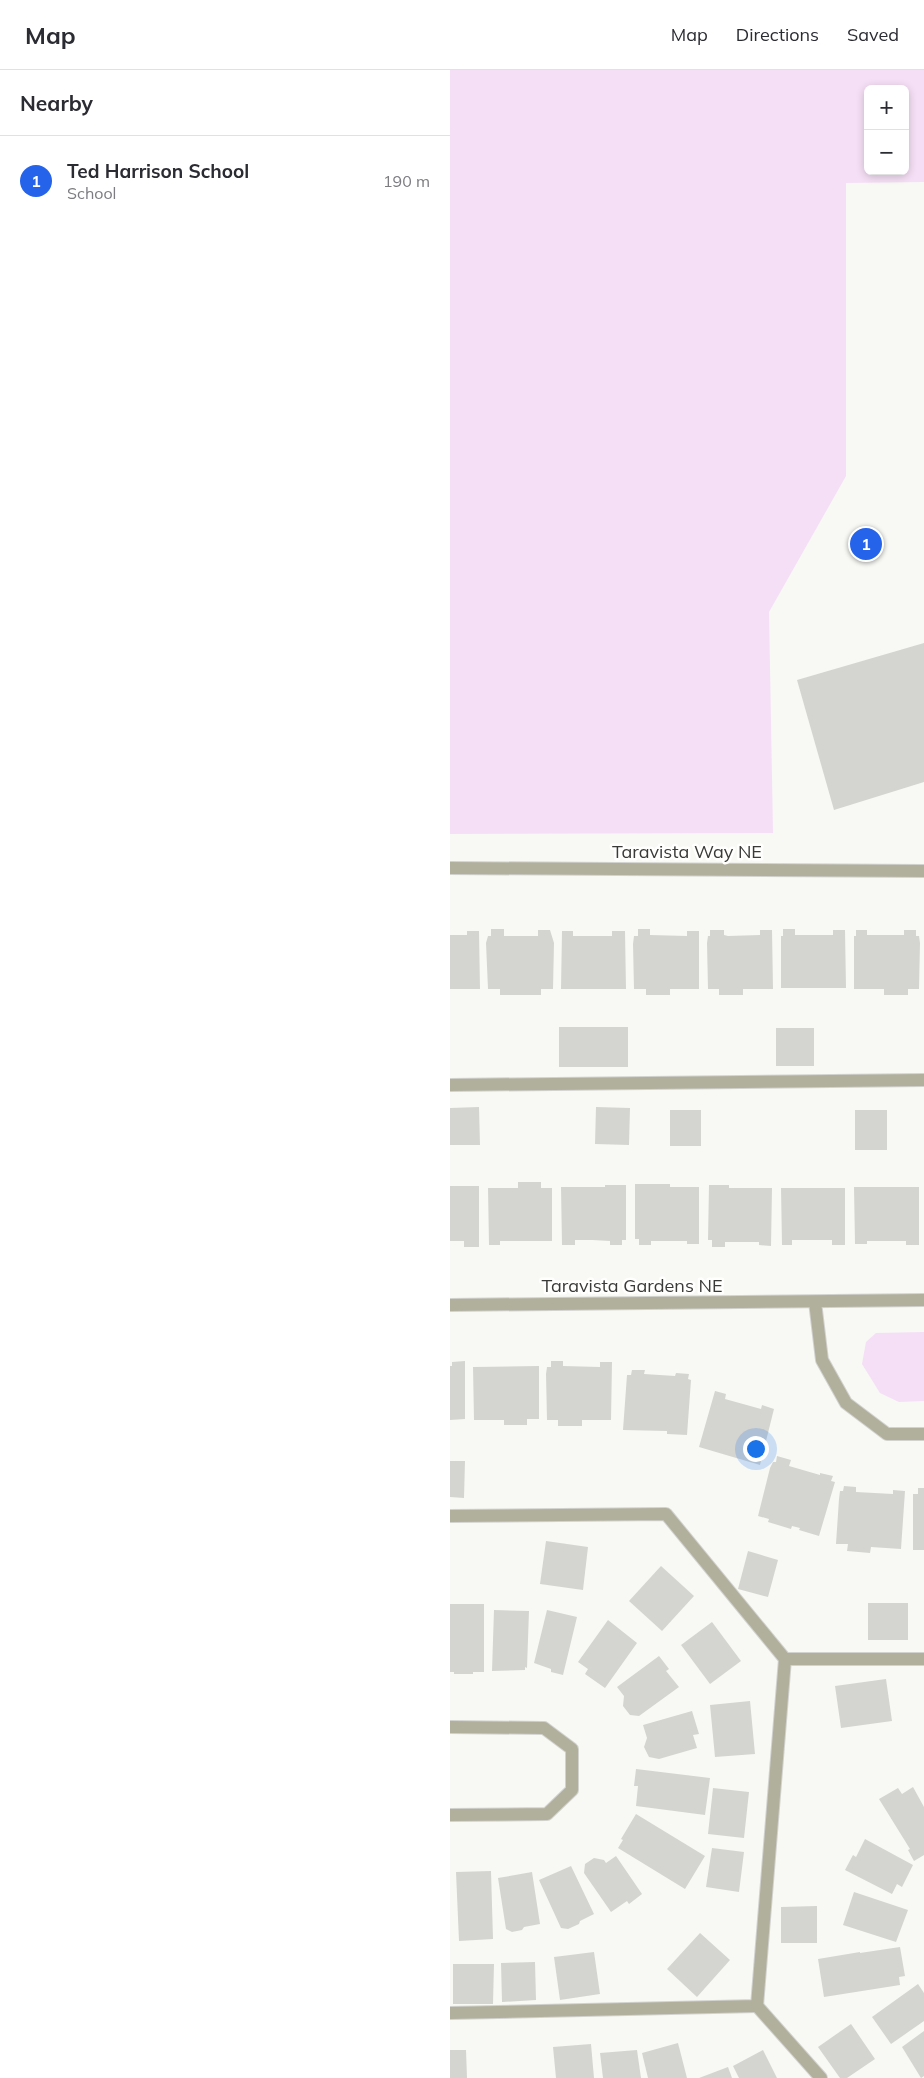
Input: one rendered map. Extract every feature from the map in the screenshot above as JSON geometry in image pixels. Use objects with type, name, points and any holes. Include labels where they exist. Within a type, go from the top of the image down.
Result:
[{"type":"street","name":"Taravista Way NE","points":[[450,868],[924,871]]},
{"type":"street","points":[[450,1085],[924,1080]]},
{"type":"street","name":"Taravista Gardens NE","points":[[450,1305],[924,1300]]},
{"type":"street","points":[[815,1302],[822,1360],[846,1403],[887,1434],[924,1434]]},
{"type":"street","points":[[450,1516],[666,1514],[786,1659],[757,2006],[821,2078]]},
{"type":"street","points":[[786,1659],[924,1659]]},
{"type":"street","points":[[450,1727],[544,1728],[572,1749],[572,1790],[547,1814],[450,1815]]},
{"type":"street","points":[[450,2013],[757,2006]]},
{"type":"shaded area","points":[[450,70],[924,70],[924,182],[846,183],[846,476],[769,612],[773,833],[450,834]]},
{"type":"shaded area","points":[[924,1332],[924,1401],[899,1402],[880,1393],[862,1364],[866,1342],[876,1333]]},
{"type":"building","points":[[924,643],[924,782],[834,810],[797,680]]},
{"type":"building","points":[[491,929],[504,929],[504,936],[538,936],[538,930],[550,930],[554,943],[553,989],[541,989],[541,995],[500,995],[500,989],[488,989],[486,943],[488,936],[491,936]]},
{"type":"building","points":[[638,929],[650,929],[650,935],[687,936],[687,931],[699,931],[699,989],[670,989],[670,995],[646,995],[646,989],[634,989],[633,944],[634,936],[638,936]]},
{"type":"building","points":[[783,929],[795,929],[795,935],[833,935],[833,930],[845,930],[846,988],[781,988],[781,936],[783,936]]},
{"type":"building","points":[[710,930],[724,930],[724,935],[728,936],[760,935],[760,930],[772,930],[773,989],[743,989],[743,995],[719,995],[719,989],[708,989],[707,943]]},
{"type":"building","points":[[856,930],[867,930],[867,935],[904,935],[904,930],[916,930],[916,936],[919,936],[920,943],[919,989],[908,989],[908,995],[884,995],[884,989],[854,989],[854,936],[856,936]]},
{"type":"building","points":[[467,931],[479,931],[480,989],[450,989],[450,935],[467,935]]},
{"type":"building","points":[[562,931],[573,931],[573,936],[612,936],[612,931],[625,931],[626,989],[561,989]]},
{"type":"building","points":[[559,1027],[628,1027],[628,1067],[559,1067]]},
{"type":"building","points":[[776,1028],[814,1028],[814,1066],[776,1066]]},
{"type":"building","points":[[479,1107],[480,1145],[450,1145],[450,1108]]},
{"type":"building","points":[[596,1107],[630,1108],[629,1145],[595,1144]]},
{"type":"building","points":[[670,1110],[701,1110],[701,1146],[670,1146]]},
{"type":"building","points":[[855,1110],[887,1110],[887,1150],[855,1150]]},
{"type":"building","points":[[518,1182],[541,1182],[541,1188],[552,1188],[552,1241],[500,1241],[500,1245],[489,1245],[488,1188],[518,1188]]},
{"type":"building","points":[[635,1184],[670,1184],[670,1187],[699,1187],[699,1244],[687,1244],[687,1241],[651,1241],[651,1245],[639,1245],[639,1239],[635,1239]]},
{"type":"building","points":[[605,1185],[626,1185],[626,1240],[622,1240],[622,1245],[610,1245],[610,1241],[575,1240],[575,1245],[562,1245],[561,1187],[605,1187]]},
{"type":"building","points":[[709,1185],[729,1185],[729,1188],[772,1188],[771,1246],[759,1245],[759,1242],[725,1242],[725,1247],[712,1247],[712,1240],[708,1240]]},
{"type":"building","points":[[450,1186],[479,1186],[479,1247],[464,1247],[464,1241],[450,1241]]},
{"type":"building","points":[[854,1187],[919,1187],[919,1245],[906,1245],[906,1241],[867,1241],[867,1244],[855,1244]]},
{"type":"building","points":[[781,1188],[845,1188],[845,1245],[832,1245],[832,1240],[792,1240],[792,1245],[782,1245]]},
{"type":"building","points":[[465,1361],[465,1419],[450,1420],[450,1366],[452,1366],[452,1362]]},
{"type":"building","points":[[551,1361],[563,1361],[563,1366],[600,1367],[600,1362],[612,1362],[611,1420],[582,1420],[582,1426],[558,1426],[558,1420],[547,1420],[546,1374],[547,1367],[551,1367]]},
{"type":"building","points":[[539,1366],[539,1419],[527,1419],[527,1425],[504,1425],[504,1420],[474,1420],[473,1367]]},
{"type":"building","points":[[632,1370],[645,1370],[644,1374],[675,1376],[676,1373],[689,1374],[688,1379],[691,1380],[687,1435],[667,1434],[667,1431],[623,1430],[627,1375],[631,1375]]},
{"type":"building","points":[[715,1391],[726,1394],[725,1399],[761,1409],[762,1405],[774,1409],[760,1465],[699,1447]]},
{"type":"building","points":[[777,1456],[791,1460],[789,1466],[820,1475],[820,1473],[833,1476],[831,1481],[835,1482],[819,1536],[799,1530],[800,1528],[792,1526],[791,1529],[768,1522],[769,1519],[758,1516],[770,1468],[773,1462],[776,1462]]},
{"type":"building","points":[[450,1461],[465,1461],[464,1498],[450,1497]]},
{"type":"building","points":[[844,1486],[856,1487],[856,1492],[893,1494],[893,1490],[905,1491],[901,1549],[871,1547],[870,1553],[847,1551],[848,1544],[836,1544],[840,1491],[843,1491]]},
{"type":"building","points":[[918,1488],[924,1488],[924,1550],[913,1550],[913,1494],[918,1494]]},
{"type":"building","points":[[546,1541],[588,1547],[583,1590],[540,1584]]},
{"type":"building","points":[[748,1551],[778,1560],[768,1597],[738,1589]]},
{"type":"building","points":[[661,1566],[694,1596],[662,1631],[629,1601]]},
{"type":"building","points":[[868,1603],[908,1603],[908,1640],[868,1640]]},
{"type":"building","points":[[450,1604],[484,1604],[484,1672],[454,1674],[454,1672],[450,1672]]},
{"type":"building","points":[[494,1610],[529,1611],[527,1668],[525,1667],[525,1670],[492,1671]]},
{"type":"building","points":[[547,1610],[577,1617],[563,1675],[551,1672],[551,1669],[534,1663]]},
{"type":"building","points":[[608,1620],[637,1643],[605,1688],[585,1674],[588,1669],[578,1662]]},
{"type":"building","points":[[712,1622],[741,1661],[710,1684],[681,1645]]},
{"type":"building","points":[[659,1656],[669,1669],[666,1671],[679,1687],[639,1716],[630,1715],[623,1706],[624,1696],[617,1687]]},
{"type":"building","points":[[886,1679],[892,1721],[841,1728],[835,1686]]},
{"type":"building","points":[[750,1701],[755,1754],[715,1757],[710,1705]]},
{"type":"building","points":[[692,1711],[699,1734],[693,1735],[697,1748],[659,1759],[649,1757],[644,1747],[647,1738],[643,1725]]},
{"type":"building","points":[[636,1769],[710,1778],[705,1815],[636,1806],[638,1786],[634,1786]]},
{"type":"building","points":[[913,1787],[924,1807],[924,1855],[914,1861],[908,1850],[910,1849],[879,1799],[898,1788],[902,1794]]},
{"type":"building","points":[[713,1788],[749,1792],[744,1838],[708,1834]]},
{"type":"building","points":[[636,1814],[705,1856],[685,1889],[618,1848],[623,1840],[621,1839]]},
{"type":"building","points":[[865,1839],[913,1865],[902,1887],[897,1884],[892,1894],[845,1870],[853,1855],[856,1857]]},
{"type":"building","points":[[712,1848],[744,1852],[739,1892],[706,1887]]},
{"type":"building","points":[[616,1856],[642,1894],[629,1904],[627,1901],[611,1912],[584,1873],[585,1864],[594,1858],[604,1860],[606,1863]]},
{"type":"building","points":[[571,1866],[594,1914],[568,1929],[561,1928],[539,1880]]},
{"type":"building","points":[[491,1871],[493,1939],[459,1941],[456,1872]]},
{"type":"building","points":[[532,1872],[540,1924],[524,1927],[522,1930],[512,1932],[506,1929],[498,1878]]},
{"type":"building","points":[[854,1892],[908,1910],[896,1942],[843,1925]]},
{"type":"building","points":[[817,1906],[817,1943],[781,1943],[781,1907]]},
{"type":"building","points":[[700,1933],[730,1960],[697,1997],[667,1969]]},
{"type":"building","points":[[900,1947],[905,1976],[899,1977],[900,1985],[824,1997],[818,1959]]},
{"type":"building","points":[[594,1952],[600,1994],[560,2000],[554,1957]]},
{"type":"building","points":[[535,1962],[536,2000],[502,2002],[501,1963]]},
{"type":"building","points":[[453,1964],[494,1964],[493,2004],[453,2004]]},
{"type":"building","points":[[918,1984],[924,1993],[924,2021],[891,2044],[872,2017]]},
{"type":"building","points":[[851,2024],[875,2059],[847,2078],[840,2078],[818,2047]]},
{"type":"building","points":[[924,2031],[924,2076],[921,2078],[902,2047]]},
{"type":"building","points":[[678,2043],[687,2078],[648,2078],[642,2053]]},
{"type":"building","points":[[591,2044],[594,2078],[556,2078],[553,2047]]},
{"type":"building","points":[[450,2050],[466,2050],[467,2078],[450,2078]]},
{"type":"building","points":[[637,2050],[641,2078],[603,2078],[600,2053]]},
{"type":"building","points":[[763,2050],[777,2078],[739,2078],[733,2066]]},
{"type":"building","points":[[728,2067],[732,2078],[699,2078]]},
{"type":"place","name":"Ted Harrison School","points":[[866,544]]}]
